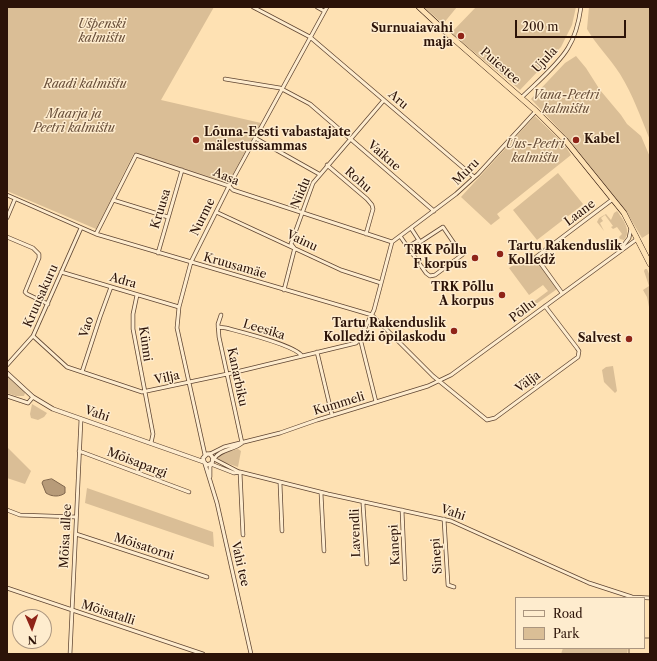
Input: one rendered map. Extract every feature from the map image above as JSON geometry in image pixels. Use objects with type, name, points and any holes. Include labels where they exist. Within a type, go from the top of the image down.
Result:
[{"type":"highway","name":"Puiestee","points":[[419,7],[536,111],[565,140],[624,214],[650,264]]},
{"type":"street","name":"Aru","points":[[252,7],[310,38],[474,177]]},
{"type":"street","points":[[317,7],[324,11]]},
{"type":"street","name":"Nurme","points":[[204,456],[177,328],[179,307],[191,262],[229,186],[327,7]]},
{"type":"street","name":"Ujula","points":[[521,98],[568,48],[578,24],[580,7]]},
{"type":"street","name":"Vaikne","points":[[225,78],[282,89],[310,104],[434,211]]},
{"type":"street","name":"Niidu","points":[[284,290],[295,249],[291,244],[313,183],[319,174],[384,100]]},
{"type":"street","name":"Muru","points":[[392,242],[456,194],[536,111]]},
{"type":"street","points":[[255,138],[319,174]]},
{"type":"street","name":"Aasa","points":[[96,234],[136,155],[229,186],[232,190],[392,242]]},
{"type":"street","name":"Rohu","points":[[327,165],[367,198],[372,205],[373,209],[366,234]]},
{"type":"street","name":"Kruusa","points":[[158,253],[182,170]]},
{"type":"street","name":"Kruusamäe","points":[[7,195],[96,234],[371,315],[439,381]]},
{"type":"street","points":[[7,218],[15,199]]},
{"type":"street","name":"Laane","points":[[562,293],[536,257],[613,199]]},
{"type":"street","points":[[113,200],[168,217]]},
{"type":"street","name":"Vainu","points":[[216,212],[348,272],[382,283]]},
{"type":"street","name":"Põllu","points":[[617,254],[629,238],[631,226]]},
{"type":"street","points":[[400,236],[426,273],[432,276],[463,254],[443,227],[420,242],[419,240],[408,247]]},
{"type":"street","name":"Kruusakuru","points":[[7,365],[33,336],[81,228]]},
{"type":"street","points":[[411,228],[419,240]]},
{"type":"street","points":[[7,237],[33,248],[39,254],[39,258],[26,292],[27,294],[48,304]]},
{"type":"street","name":"Põllu","points":[[439,381],[451,375],[637,239]]},
{"type":"street","points":[[376,402],[360,338],[374,310],[392,242]]},
{"type":"street","name":"Adra","points":[[61,272],[179,307]]},
{"type":"street","name":"Vao","points":[[82,372],[111,287]]},
{"type":"street","name":"Künni","points":[[137,294],[133,314],[133,329],[153,434],[151,443]]},
{"type":"street","name":"Välja","points":[[439,381],[484,418],[488,420],[495,418],[578,358],[579,351],[545,306]]},
{"type":"street","name":"Kanarbiku","points":[[221,314],[218,327],[242,443]]},
{"type":"street","name":"Leesika","points":[[218,327],[284,345],[298,351],[302,356]]},
{"type":"street","name":"Vilja","points":[[33,336],[67,368],[142,392],[227,374],[356,343],[360,338]]},
{"type":"street","points":[[317,352],[332,415]]},
{"type":"street","name":"Vahi","points":[[7,373],[33,397],[52,409],[205,463]]},
{"type":"street","name":"Kummeli","points":[[210,454],[224,447],[280,433],[439,381]]},
{"type":"street","points":[[7,396],[28,403],[33,397]]},
{"type":"street","name":"Mõisa allee","points":[[70,654],[81,419]]},
{"type":"street","name":"Kummeli","points":[[214,459],[220,453],[239,446],[242,443]]},
{"type":"street","name":"Mõisapargi","points":[[79,451],[189,492]]},
{"type":"street","points":[[210,454],[214,459],[211,464],[205,463],[204,456],[210,454]]},
{"type":"street","name":"Vahi","points":[[190,458],[204,456]]},
{"type":"street","name":"Vahi","points":[[214,459],[240,472],[280,483],[444,519],[589,583],[632,597]]},
{"type":"street","name":"Vahi tee","points":[[205,463],[210,477],[251,654]]},
{"type":"street","name":"Vahi","points":[[211,464],[234,473],[240,472]]},
{"type":"street","name":"Vahi tee","points":[[210,477],[211,464]]},
{"type":"street","points":[[240,472],[243,535]]},
{"type":"street","points":[[280,483],[282,531]]},
{"type":"street","points":[[321,493],[324,551]]},
{"type":"street","name":"Lavendli","points":[[364,502],[367,564]]},
{"type":"street","points":[[7,510],[20,515],[76,517]]},
{"type":"street","name":"Kanepi","points":[[402,510],[406,579]]},
{"type":"street","name":"Sinepi","points":[[444,519],[448,585],[454,587]]},
{"type":"street","name":"Mõisatorni","points":[[76,534],[207,577]]},
{"type":"street","name":"Mõisatalli","points":[[7,588],[203,654]]},
{"type":"green space","name":"Maarja ja Peetri kalmistu","points":[[7,7],[214,7],[161,100],[261,123],[228,183],[134,153],[96,229],[7,191]]},
{"type":"green space","points":[[424,7],[457,7],[443,24]]},
{"type":"green space","points":[[476,7],[576,7],[572,25],[561,47],[520,90],[451,33]]},
{"type":"green space","points":[[589,7],[650,7],[650,140],[625,82],[587,29]]},
{"type":"green space","name":"Vana-Peetri kalmistu","points":[[576,56],[627,124],[641,136],[650,157],[650,233],[642,238],[626,211],[570,141],[531,99],[565,63]]},
{"type":"green space","name":"Uus-Peetri kalmistu","points":[[535,116],[564,144],[571,155],[497,214],[500,218],[491,225],[461,197]]},
{"type":"green space","points":[[558,173],[583,204],[537,240],[513,210]]},
{"type":"green space","points":[[617,211],[624,221],[627,229],[624,240],[620,239],[619,237],[622,234],[617,227],[613,229],[611,227],[613,226],[605,215],[601,218],[603,221],[600,223],[604,231],[597,222],[599,218],[606,214],[611,220],[614,213]]},
{"type":"green space","points":[[523,259],[536,260],[557,289],[525,312],[523,309],[524,304],[528,306],[548,291],[543,285],[529,295],[509,268]]},
{"type":"green space","points":[[647,269],[650,276],[649,307],[647,297],[643,290],[649,286],[644,271]]},
{"type":"green space","points":[[613,366],[617,391],[615,393],[604,382],[602,370],[606,367]]},
{"type":"green space","points":[[7,376],[25,393],[24,396],[16,396],[7,393]]},
{"type":"green space","points":[[32,404],[47,413],[44,417],[38,420],[31,418],[30,414]]},
{"type":"green space","points":[[7,447],[31,471],[25,484],[7,478]]},
{"type":"green space","points":[[238,449],[241,451],[238,467],[218,459],[219,454]]},
{"type":"green space","points":[[87,488],[213,532],[214,547],[85,503]]},
{"type":"green space","points":[[563,649],[628,649],[627,654],[561,654]]},
{"type":"shaded area","points":[[52,479],[65,487],[65,493],[56,496],[46,493],[42,483],[43,481]]},
{"type":"waterway","points":[[645,638],[650,638]]},
{"type":"waterway","points":[[629,649],[629,654]]},
{"type":"place","name":"Surnuaiavahi maja","points":[[461,36]]},
{"type":"place","name":"Lõuna-Eesti vabastajate mälestussammas","points":[[196,140]]},
{"type":"place","name":"Kabel","points":[[576,140]]},
{"type":"place","name":"Tartu Rakenduslik Kolledž","points":[[500,254]]},
{"type":"place","name":"TRK Põllu F korpus","points":[[475,258]]},
{"type":"place","name":"TRK Põllu A korpus","points":[[502,295]]},
{"type":"place","name":"Tartu Rakenduslik Kolledži õpilaskodu","points":[[454,331]]},
{"type":"place","name":"Salvest","points":[[629,339]]},
{"type":"park label","name":"Uspenski kalmistu","points":[[102,32]]},
{"type":"park label","name":"Raadi kalmistu","points":[[85,85]]}]
